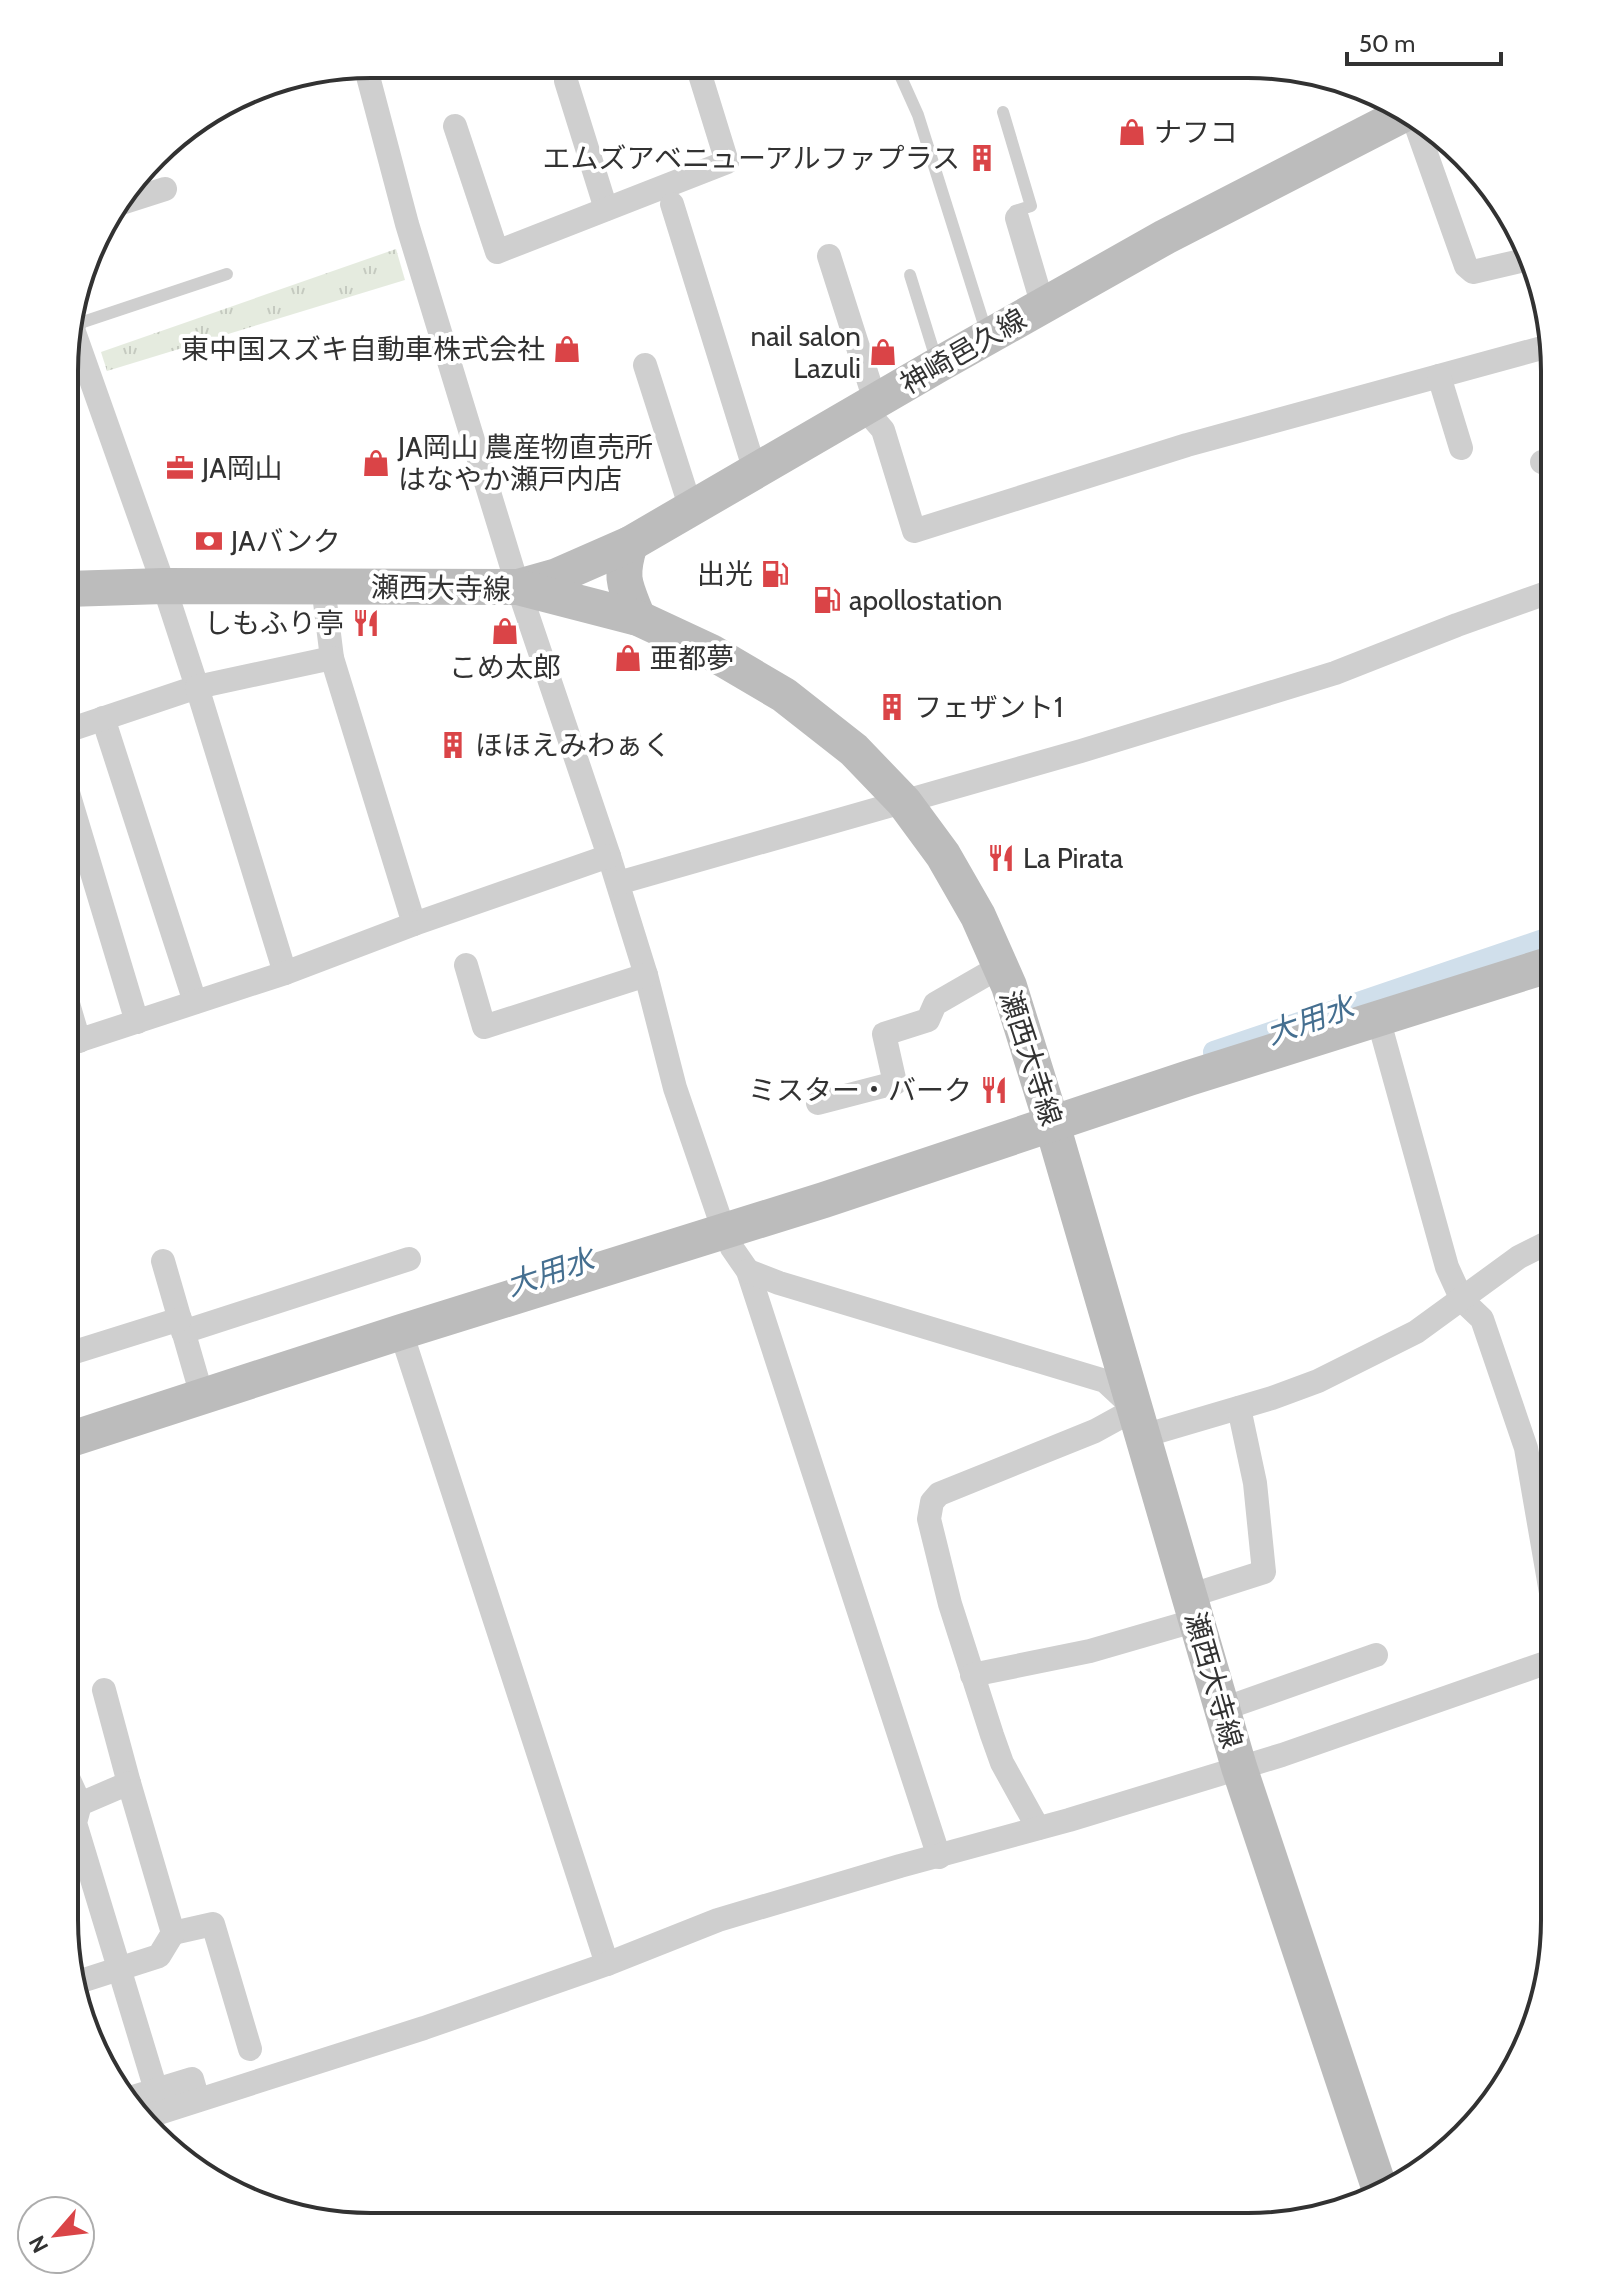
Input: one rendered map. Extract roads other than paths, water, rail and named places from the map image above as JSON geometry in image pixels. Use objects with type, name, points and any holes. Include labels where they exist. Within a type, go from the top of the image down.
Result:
[{"type":"main road","name":"神崎邑久線","points":[[518,587],[557,576],[630,544],[1165,237],[1398,119]]},
{"type":"main road","points":[[630,544],[622,568],[638,618]]},
{"type":"main road","points":[[574,568],[569,583],[574,594],[585,604]]},
{"type":"main road","name":"瀬西大寺線","points":[[78,589],[518,587],[585,604],[638,618],[711,652],[784,695],[854,750],[904,802],[943,855],[978,916],[1009,986],[1239,1767],[1378,2183]]},
{"type":"main road","points":[[78,1436],[200,1391],[401,1332],[719,1217],[1052,1124],[1541,967]]},
{"type":"street","points":[[368,78],[411,238],[518,587],[618,883],[675,1088],[719,1217],[732,1248],[748,1271],[939,1857]]},
{"type":"street","points":[[455,126],[497,252],[727,162],[701,78]]},
{"type":"street","points":[[566,81],[606,209]]},
{"type":"street","points":[[1417,131],[1466,266],[1473,272],[1520,261]]},
{"type":"street","points":[[134,198],[165,189]]},
{"type":"street","points":[[672,204],[755,471]]},
{"type":"street","points":[[1017,218],[1043,306]]},
{"type":"street","points":[[829,256],[872,391],[864,408],[883,430],[914,531],[1187,445],[1540,349]]},
{"type":"street","points":[[79,358],[157,587],[182,679],[195,682]]},
{"type":"street","points":[[645,365],[691,509]]},
{"type":"street","points":[[1439,376],[1461,448]]},
{"type":"street","points":[[323,586],[332,658],[414,924]]},
{"type":"street","points":[[618,883],[1081,751],[1335,673],[1541,595]]},
{"type":"street","points":[[78,727],[195,682],[332,658]]},
{"type":"street","points":[[195,682],[285,973]]},
{"type":"street","points":[[103,718],[195,1002]]},
{"type":"street","points":[[78,826],[137,1022]]},
{"type":"street","points":[[78,1041],[285,973],[609,856]]},
{"type":"street","points":[[466,965],[484,1027],[646,975]]},
{"type":"street","points":[[818,1103],[895,1083],[884,1034],[928,1020],[935,1004],[1001,966]]},
{"type":"street","points":[[1378,1018],[1447,1267],[1462,1300],[1482,1319],[1526,1448],[1541,1535]]},
{"type":"street","points":[[1038,1828],[1002,1763],[972,1675],[929,1519],[932,1502],[939,1494],[1095,1431],[1239,1408],[1318,1381],[1416,1332],[1519,1257],[1541,1246]]},
{"type":"street","points":[[78,1352],[409,1259]]},
{"type":"street","points":[[163,1261],[200,1391]]},
{"type":"street","points":[[748,1271],[1105,1381],[1139,1423]]},
{"type":"street","points":[[401,1332],[607,1964]]},
{"type":"street","points":[[972,1675],[1090,1651],[1193,1608],[1264,1572],[1255,1483],[1239,1408]]},
{"type":"street","points":[[1223,1709],[1376,1655]]},
{"type":"street","points":[[153,2115],[424,2028],[607,1964],[718,1920],[1282,1755],[1541,1665]]},
{"type":"street","points":[[104,1690],[173,1933]]},
{"type":"street","points":[[80,1804],[129,1783]]},
{"type":"street","points":[[78,1800],[78,1812]]},
{"type":"street","points":[[78,1833],[156,2090]]},
{"type":"street","points":[[85,1980],[159,1956],[173,1933],[213,1924],[250,2049]]},
{"type":"street","points":[[136,2096],[192,2079],[198,2100]]},
{"type":"lane","points":[[901,78],[918,115],[988,337]]},
{"type":"lane","points":[[1003,112],[1031,206],[1015,211],[1017,218]]},
{"type":"lane","points":[[83,322],[227,274]]},
{"type":"lane","points":[[910,275],[938,365]]},
{"type":"waterway","name":"大用水","points":[[1214,1052],[1541,941]]},
{"type":"place","name":"ナフコ","points":[[1132,132]]},
{"type":"place","name":"エムズアベニューアルファプラス","points":[[982,158]]},
{"type":"place","name":"東中国スズキ自動車株式会社","points":[[567,349]]},
{"type":"place","name":"nail salon Lazuli","points":[[883,352]]},
{"type":"place","name":"JA岡山 農産物直売所 はなやか瀬戸内店","points":[[376,463]]},
{"type":"place","name":"JA岡山","points":[[180,468]]},
{"type":"place","name":"JAバンク","points":[[209,541]]},
{"type":"place","name":"出光","points":[[775,574]]},
{"type":"place","name":"apollostation","points":[[827,600]]},
{"type":"place","name":"しもふり亭","points":[[366,623]]},
{"type":"place","name":"こめ太郎","points":[[505,631]]},
{"type":"place","name":"亜都夢","points":[[628,658]]},
{"type":"place","name":"フェザント1","points":[[892,707]]},
{"type":"place","name":"ほほえみわぁく","points":[[453,745]]},
{"type":"place","name":"La Pirata","points":[[1001,858]]},
{"type":"place","name":"ミスター・バーク","points":[[994,1090]]}]
